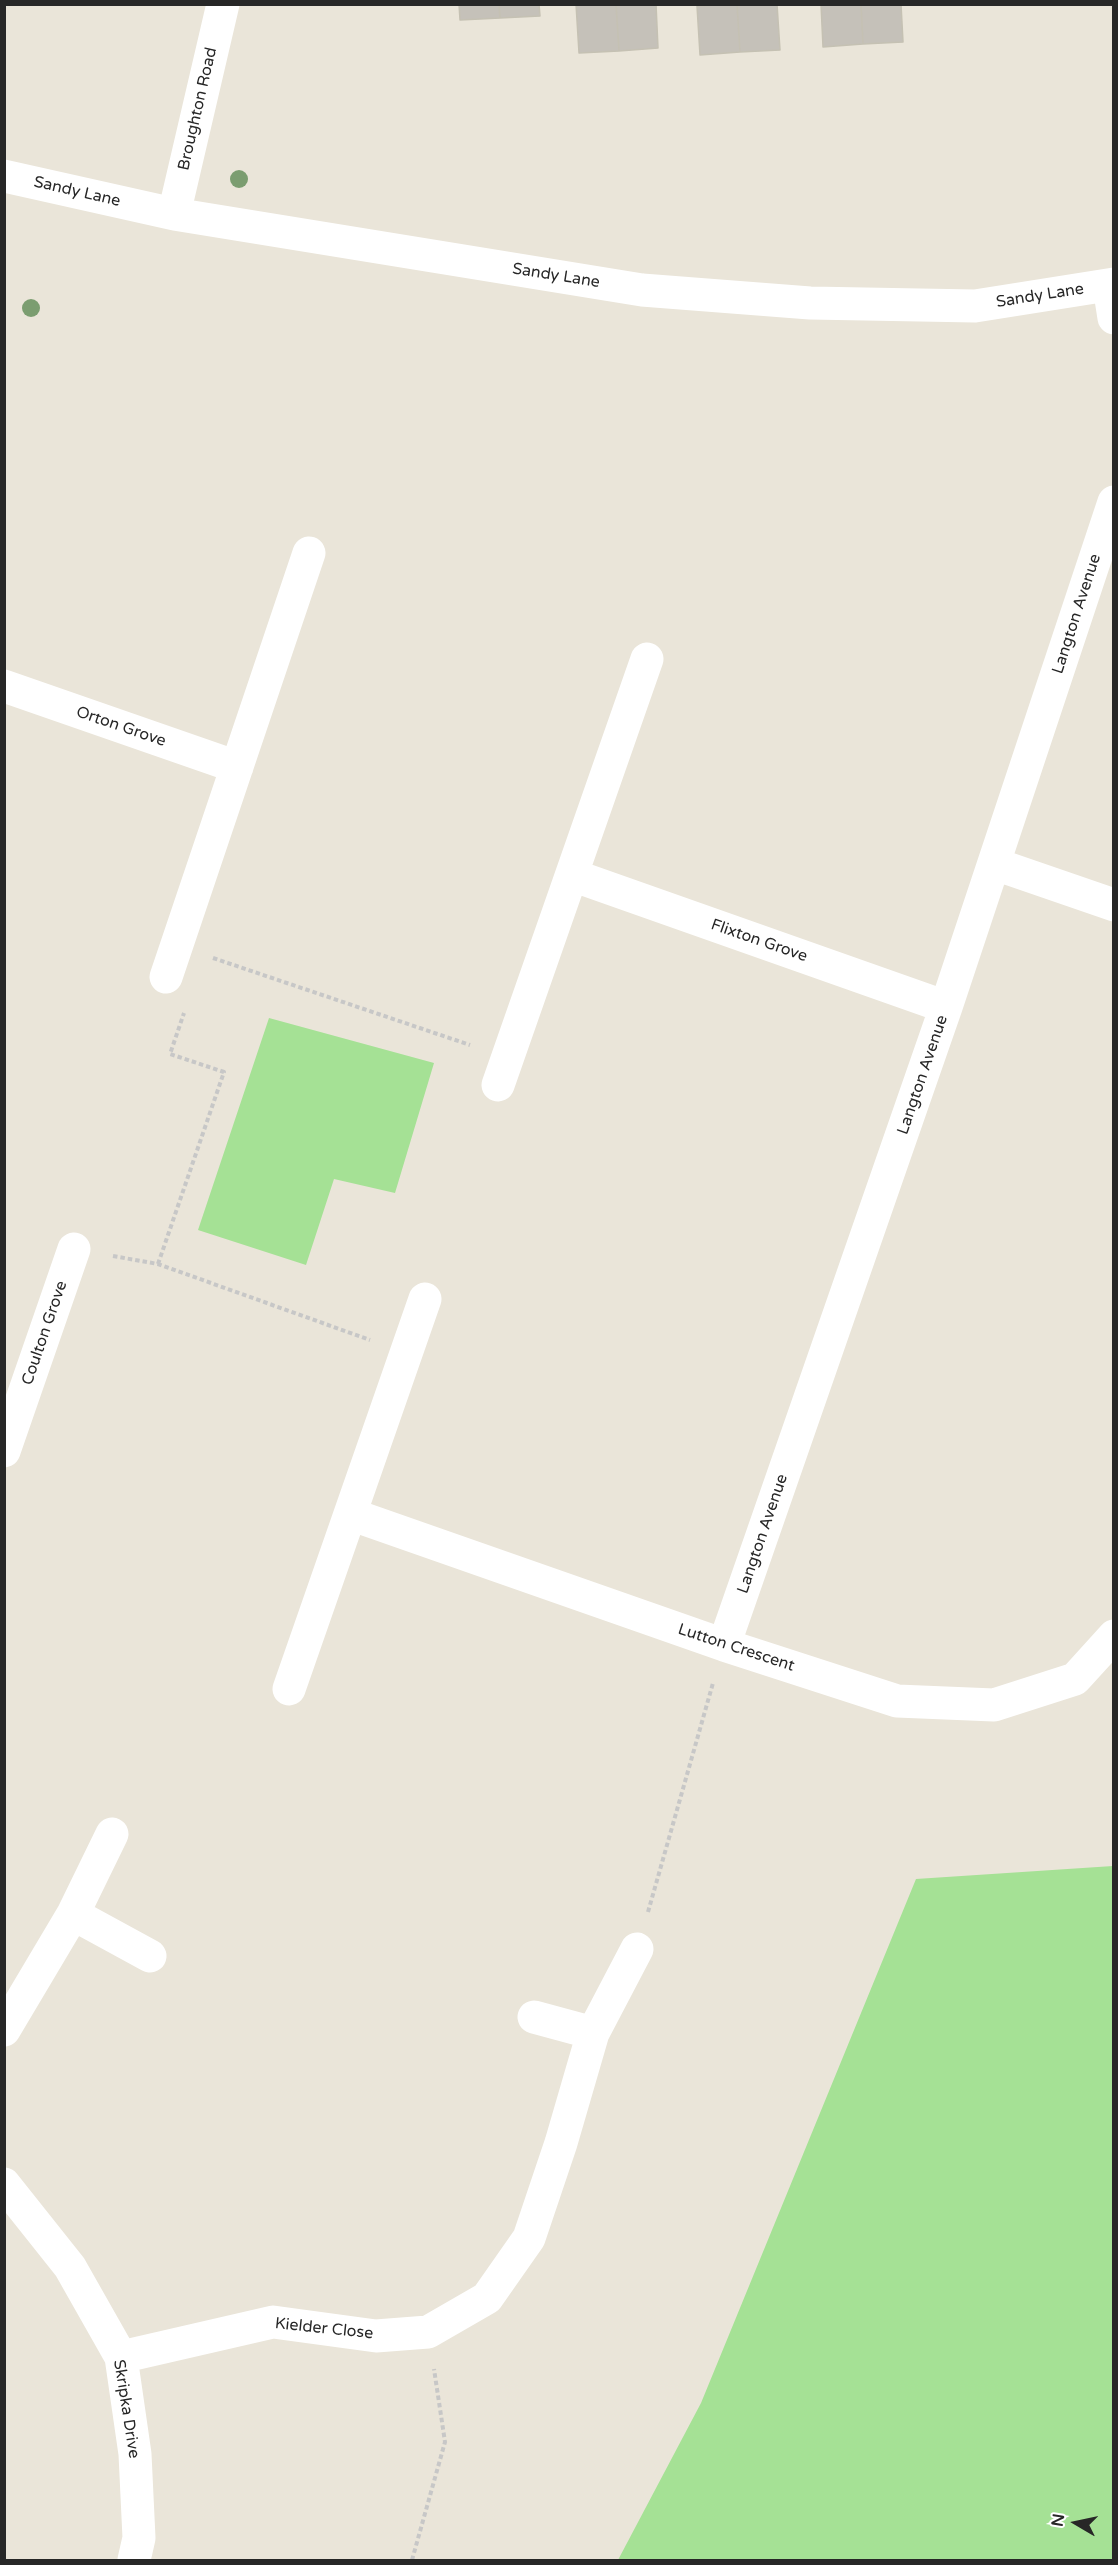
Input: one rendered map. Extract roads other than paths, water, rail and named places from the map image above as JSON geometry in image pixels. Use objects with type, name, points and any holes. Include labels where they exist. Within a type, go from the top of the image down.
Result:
[{"type":"street","name":"Broughton Road","points":[[174,214],[223,4]]},
{"type":"street","name":"Sandy Lane","points":[[5,179],[174,214],[664,292],[810,303],[975,306],[1111,285]]},
{"type":"street","points":[[1111,285],[1113,318]]},
{"type":"street","name":"Langton Avenue","points":[[724,1645],[995,864],[1113,502]]},
{"type":"street","points":[[166,977],[309,553]]},
{"type":"street","points":[[503,1071],[647,659]]},
{"type":"street","name":"Orton Grove","points":[[4,686],[237,767]]},
{"type":"street","points":[[995,864],[1113,905]]},
{"type":"street","name":"Flixton Grove","points":[[572,875],[946,1007]]},
{"type":"street","name":"Coulton Grove","points":[[4,1451],[11,1406],[74,1249]]},
{"type":"street","points":[[289,1689],[425,1299]]},
{"type":"street","name":"Lutton Crescent","points":[[350,1514],[724,1645],[897,1701],[994,1705],[1075,1679],[1113,1636]]},
{"type":"street","points":[[4,2030],[73,1914],[112,1834]]},
{"type":"street","points":[[73,1914],[150,1956]]},
{"type":"street","name":"Kielder Close","points":[[121,2357],[273,2322],[376,2336],[428,2332],[486,2298],[529,2238],[561,2143],[593,2033],[637,1949]]},
{"type":"street","points":[[534,2017],[593,2033]]},
{"type":"street","name":"Skripka Drive","points":[[4,2184],[70,2267],[121,2357],[135,2454],[139,2538],[134,2560]]}]
